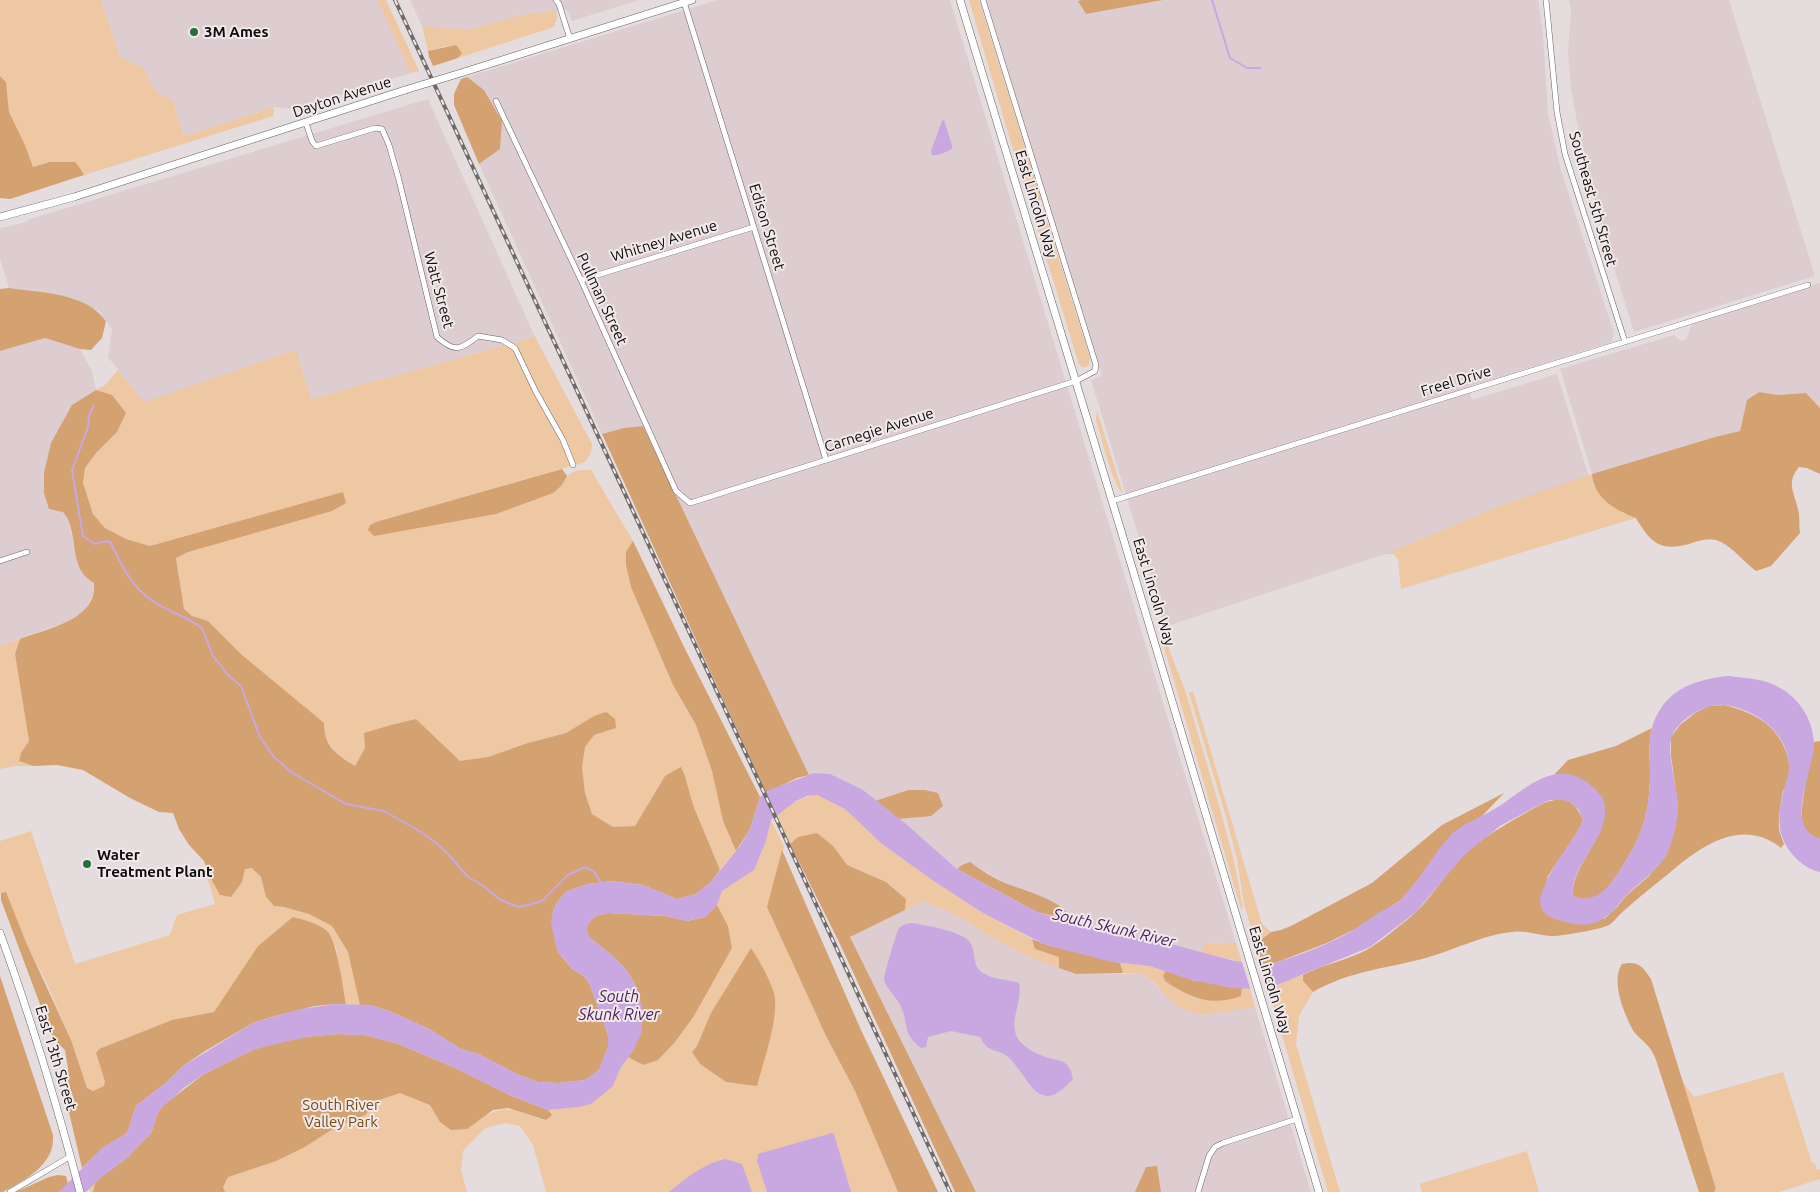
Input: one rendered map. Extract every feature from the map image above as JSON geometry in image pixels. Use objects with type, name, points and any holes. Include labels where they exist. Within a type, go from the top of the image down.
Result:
[{"type":"main road","name":"East Lincoln Way","points":[[960,0],[1076,381],[1318,1192]]},
{"type":"main road","name":"Dayton Avenue","points":[[0,218],[74,197],[688,1]]},
{"type":"main road","name":"East 13th Street","points":[[0,933],[20,987],[80,1192]]},
{"type":"street","points":[[556,0],[570,39]]},
{"type":"street","name":"Carnegie Avenue","points":[[690,503],[1076,381],[1095,371],[1096,365],[982,0]]},
{"type":"street","name":"Southeast 5th Street","points":[[1546,0],[1557,112],[1564,154],[1624,342]]},
{"type":"street","name":"Edison Street","points":[[688,1],[754,227],[826,460]]},
{"type":"street","name":"Pullman Street","points":[[496,101],[581,280],[676,491],[690,503]]},
{"type":"street","name":"Watt Street","points":[[306,123],[312,141],[316,146],[376,128],[382,129],[389,145],[437,336],[448,347],[456,349],[465,346],[478,336],[502,340],[516,348],[536,392],[563,440],[572,465]]},
{"type":"street","name":"Whitney Avenue","points":[[581,280],[754,227]]},
{"type":"street","name":"Freel Drive","points":[[1112,501],[1808,285]]},
{"type":"street","points":[[0,561],[27,552]]},
{"type":"street","points":[[1198,1192],[1209,1156],[1215,1147],[1297,1119]]},
{"type":"street","points":[[10,1192],[71,1156]]},
{"type":"shaded area","points":[[101,0],[377,0],[411,73],[294,109],[274,107],[184,136],[172,99],[163,97],[152,87],[144,68],[120,57]]},
{"type":"shaded area","points":[[410,0],[639,0],[572,21],[567,10],[521,15],[468,30],[422,26]]},
{"type":"shaded area","points":[[717,0],[950,0],[1236,943],[1205,944],[1200,952],[1073,921],[1070,915],[1032,893],[1003,882],[970,863],[962,865],[957,869],[899,819],[913,818],[908,790],[875,801],[863,790],[814,773],[809,775],[643,426],[624,428],[602,434],[479,164],[485,159],[484,90],[467,77]]},
{"type":"shaded area","points":[[986,0],[1082,0],[1079,1],[1086,14],[1163,0],[1538,0],[1543,34],[1548,113],[1560,167],[1614,333],[1611,342],[1468,387],[1472,400],[1557,374],[1589,477],[1505,504],[1385,554],[1164,627],[1154,587],[1091,380],[1102,376]]},
{"type":"shaded area","points":[[1569,0],[1729,0],[1815,276],[1634,332],[1586,172],[1571,88],[1568,53],[1571,12]]},
{"type":"shaded area","points":[[428,99],[535,337],[311,399],[296,350],[144,402],[108,357],[112,329],[99,311],[75,299],[9,288],[0,258],[0,228],[27,222],[27,220]]},
{"type":"shaded area","points":[[1820,283],[1820,408],[1806,393],[1778,395],[1759,392],[1747,400],[1740,431],[1592,474],[1560,369],[1674,335],[1681,341],[1686,340],[1693,321]]},
{"type":"shaded area","points":[[45,338],[80,349],[92,371],[96,390],[72,405],[63,512],[69,522],[81,570],[87,579],[94,582],[95,590],[85,611],[65,623],[0,645],[0,351]]},
{"type":"shaded area","points":[[923,901],[962,918],[1024,955],[1076,974],[1142,974],[1166,996],[1202,1015],[1255,1007],[1311,1192],[976,1192],[850,937]]},
{"type":"green space","points":[[0,0],[101,0],[120,57],[144,68],[157,92],[172,99],[184,136],[274,107],[273,116],[84,175],[80,168],[50,162],[33,167],[9,112],[6,82],[0,76]]},
{"type":"green space","points":[[377,0],[386,0],[419,71],[411,73]]},
{"type":"green space","points":[[969,0],[979,0],[1041,199],[1035,207],[1027,197]]},
{"type":"green space","points":[[1163,0],[1086,14],[1078,1]]},
{"type":"green space","points":[[556,11],[557,17],[554,27],[458,58],[462,53],[446,46],[428,51],[422,26],[468,30],[521,15]]},
{"type":"green space","points":[[456,45],[462,53],[458,58],[433,66],[428,51]]},
{"type":"green space","points":[[0,76],[6,82],[9,112],[33,167],[50,162],[75,162],[84,175],[10,199],[0,198]]},
{"type":"green space","points":[[467,77],[484,90],[502,121],[500,149],[479,164],[454,105],[454,94],[461,79]]},
{"type":"green space","points":[[1041,220],[1048,224],[1090,358],[1089,364],[1086,367],[1082,367],[1079,364],[1037,228],[1037,222]]},
{"type":"green space","points":[[9,288],[48,293],[75,299],[86,304],[97,311],[106,321],[102,338],[91,350],[80,349],[45,338],[0,351],[0,289]]},
{"type":"green space","points":[[535,337],[592,444],[591,453],[585,462],[370,525],[562,485],[570,474],[581,470],[591,470],[633,541],[627,552],[626,565],[631,587],[673,685],[696,725],[712,771],[723,821],[736,851],[720,870],[693,805],[685,776],[665,776],[635,826],[613,827],[592,814],[585,793],[582,767],[585,747],[594,734],[609,731],[594,716],[566,733],[528,743],[488,757],[461,762],[416,719],[365,748],[355,766],[337,754],[324,737],[208,621],[192,616],[184,609],[176,557],[264,514],[150,546],[126,539],[105,528],[93,514],[83,483],[85,468],[97,452],[117,432],[112,395],[96,390],[105,385],[118,370],[144,402],[296,350],[311,399]]},
{"type":"green space","points":[[96,390],[112,395],[126,413],[117,432],[97,452],[85,468],[83,483],[93,514],[105,528],[126,539],[150,546],[343,492],[346,503],[332,511],[188,552],[176,558],[184,609],[192,616],[208,621],[242,655],[324,723],[326,738],[332,749],[348,762],[355,766],[365,748],[364,733],[416,719],[460,761],[488,757],[528,743],[566,733],[594,716],[606,712],[615,719],[616,728],[594,735],[585,747],[582,767],[585,793],[592,814],[613,827],[635,826],[665,776],[681,767],[693,805],[720,870],[711,882],[696,894],[677,899],[643,885],[612,881],[588,884],[566,892],[558,901],[553,911],[558,952],[572,969],[584,976],[590,985],[608,1035],[608,1047],[599,1070],[585,1080],[559,1083],[538,1082],[519,1075],[478,1054],[461,1049],[429,1029],[389,1011],[370,1005],[360,1005],[348,952],[332,926],[309,914],[274,906],[266,897],[261,877],[252,868],[245,869],[242,882],[231,897],[220,895],[204,861],[189,845],[179,829],[173,813],[159,812],[130,798],[83,770],[57,765],[33,766],[19,761],[21,753],[29,741],[15,654],[20,639],[68,621],[88,606],[93,596],[94,583],[87,578],[78,564],[68,519],[63,512],[49,509],[44,493],[44,473],[51,443],[72,405]]},
{"type":"green space","points":[[1759,392],[1778,395],[1806,393],[1820,408],[1820,474],[1807,468],[1799,467],[1795,472],[1792,487],[1799,512],[1800,533],[1771,566],[1756,571],[1732,549],[1712,539],[1679,546],[1663,546],[1651,539],[1636,518],[1614,507],[1596,490],[1592,474],[1740,431],[1747,400]]},
{"type":"green space","points":[[1097,411],[1123,493],[1115,480],[1107,459],[1096,420]]},
{"type":"green space","points":[[643,426],[809,775],[797,778],[766,793],[602,434],[624,428]]},
{"type":"green space","points":[[562,469],[567,476],[562,485],[553,493],[496,514],[374,536],[368,530],[370,525],[376,522]]},
{"type":"green space","points":[[1592,474],[1593,485],[1622,513],[1636,518],[1401,589],[1398,559],[1394,554],[1385,554],[1505,504]]},
{"type":"green space","points":[[633,541],[760,797],[750,829],[736,851],[723,821],[712,771],[696,725],[673,685],[631,587],[626,565],[626,552]]},
{"type":"green space","points":[[20,639],[15,654],[29,741],[21,753],[19,761],[33,766],[14,766],[0,769],[0,645]]},
{"type":"green space","points":[[1165,639],[1186,693],[1219,805],[1234,861],[1243,908],[1241,909],[1163,644]]},
{"type":"green space","points":[[1193,691],[1262,924],[1271,932],[1256,944],[1244,904],[1237,859],[1226,817],[1189,693]]},
{"type":"green space","points":[[1724,705],[1745,711],[1763,721],[1777,735],[1787,754],[1789,777],[1783,791],[1779,821],[1779,829],[1784,844],[1781,848],[1766,839],[1750,835],[1735,835],[1721,839],[1706,846],[1679,865],[1609,925],[1599,928],[1553,936],[1523,932],[1501,934],[1480,939],[1429,957],[1355,974],[1313,992],[1303,981],[1303,975],[1362,952],[1380,942],[1415,913],[1457,862],[1478,843],[1499,828],[1539,805],[1556,800],[1572,803],[1583,821],[1547,878],[1604,919],[1649,876],[1668,852],[1678,806],[1671,756],[1671,737],[1680,725],[1695,713],[1709,706]]},
{"type":"green space","points":[[1652,728],[1648,804],[1636,842],[1606,889],[1591,898],[1586,899],[1573,896],[1578,872],[1600,831],[1555,774],[1568,760],[1616,746]]},
{"type":"green space","points":[[1820,741],[1820,839],[1811,835],[1804,828],[1802,811],[1814,742]]},
{"type":"green space","points":[[908,790],[925,790],[938,793],[943,806],[931,816],[899,819],[875,801]]},
{"type":"green space","points":[[1504,793],[1481,817],[1453,833],[1401,900],[1355,929],[1327,943],[1275,963],[1262,964],[1256,944],[1271,932],[1293,925],[1372,883],[1442,825]]},
{"type":"green space","points":[[817,795],[845,809],[882,844],[935,882],[983,913],[1032,939],[1035,949],[1060,957],[1059,968],[1024,955],[962,918],[923,901],[905,910],[906,899],[886,882],[847,865],[834,847],[798,837],[790,844],[777,815],[796,802]]},
{"type":"green space","points":[[771,820],[784,847],[767,907],[826,1036],[855,1091],[898,1192],[546,1192],[533,1145],[520,1126],[505,1123],[485,1128],[463,1151],[461,1170],[467,1192],[90,1192],[89,1188],[102,1177],[396,1043],[494,1087],[480,1119],[498,1111],[512,1110],[545,1120],[551,1115],[548,1110],[579,1107],[613,1086],[620,1069],[628,1057],[643,1065],[675,1042],[694,1016],[732,948],[728,926],[717,905],[722,891],[754,870],[766,841]],"holes":[[[751,948],[757,1085],[726,1082],[700,1064],[692,1052],[697,1046],[725,990]]]},
{"type":"green space","points":[[31,831],[75,964],[170,935],[177,915],[215,904],[204,861],[209,875],[242,882],[245,869],[252,867],[261,877],[266,897],[274,906],[309,914],[332,926],[348,952],[360,1005],[346,1004],[336,947],[275,932],[258,946],[214,1012],[172,1020],[99,1049],[96,1053],[105,1086],[93,1091],[87,1089],[71,1040],[47,984],[0,894],[0,841]]},
{"type":"green space","points":[[817,833],[834,847],[847,865],[886,882],[906,899],[905,910],[850,937],[976,1192],[955,1192],[839,942],[790,844],[798,837]]},
{"type":"green space","points":[[782,850],[861,1030],[938,1192],[898,1192],[855,1091],[826,1036],[767,907]]},
{"type":"green space","points":[[970,862],[1001,881],[1053,902],[1061,907],[1073,921],[1037,912],[957,869]]},
{"type":"green space","points":[[6,892],[25,940],[71,1040],[87,1088],[93,1091],[104,1086],[105,1082],[96,1053],[99,1049],[172,1020],[214,1012],[258,946],[293,917],[318,925],[330,935],[336,953],[346,1004],[315,1006],[253,1023],[205,1051],[183,1066],[168,1081],[136,1106],[127,1133],[103,1148],[82,1168],[68,1108],[75,1103],[67,1078],[68,1068],[65,1050],[53,1039],[1,900],[1,893]]},
{"type":"green space","points":[[717,905],[728,926],[732,948],[694,1016],[675,1042],[658,1060],[643,1065],[628,1057],[634,1049],[636,986],[627,971],[615,958],[589,937],[586,929],[589,922],[596,916],[608,913],[665,916],[687,921],[705,917]]},
{"type":"green space","points":[[1032,939],[1047,945],[1120,963],[1123,973],[1076,974],[1059,968],[1059,957],[1035,949]]},
{"type":"green space","points":[[1236,943],[1242,962],[1200,952],[1205,944]]},
{"type":"green space","points":[[751,948],[770,981],[775,1002],[773,1026],[757,1086],[726,1082],[700,1064],[692,1052],[697,1046],[711,1013]]},
{"type":"green space","points":[[1120,963],[1143,964],[1166,970],[1163,976],[1165,981],[1185,994],[1201,999],[1218,1000],[1241,996],[1242,988],[1250,989],[1255,1007],[1202,1015],[1182,1009],[1166,996],[1155,983],[1142,974],[1123,973]]},
{"type":"green space","points":[[1622,964],[1639,965],[1651,979],[1716,1189],[1714,1192],[1699,1192],[1653,1053],[1634,1032],[1623,1008],[1618,989],[1619,971]]},
{"type":"green space","points":[[1166,970],[1192,980],[1242,988],[1241,996],[1220,1001],[1210,1001],[1192,996],[1165,981],[1163,976]]},
{"type":"green space","points":[[1303,975],[1303,982],[1313,992],[1299,1016],[1296,1044],[1340,1192],[1328,1192],[1268,987]]},
{"type":"green space","points":[[0,976],[53,1135],[51,1151],[43,1164],[31,1175],[3,1192],[0,1192]]},
{"type":"green space","name":"South River Valley Park","points":[[337,1034],[364,1035],[396,1043],[455,1068],[512,1096],[548,1110],[552,1115],[546,1120],[508,1108],[493,1110],[467,1129],[451,1130],[440,1122],[430,1105],[400,1093],[379,1100],[365,1115],[336,1127],[303,1148],[276,1161],[228,1177],[223,1187],[225,1192],[93,1192],[96,1181],[128,1157],[151,1133],[159,1110],[204,1074],[255,1049],[305,1037]]},
{"type":"green space","points":[[1783,1072],[1812,1163],[1815,1163],[1817,1170],[1820,1169],[1820,1179],[1779,1192],[1714,1192],[1716,1189],[1680,1078],[1694,1097]]},
{"type":"green space","points":[[1527,1151],[1539,1192],[1422,1192],[1420,1184]]},
{"type":"green space","points":[[1157,1166],[1161,1192],[1135,1192],[1146,1167]]},
{"type":"green space","points":[[66,1176],[68,1184],[59,1192],[16,1192],[49,1177]]},
{"type":"water","points":[[944,120],[952,149],[932,155],[931,151]]},
{"type":"water","name":"South Skunk River","points":[[1729,676],[1758,680],[1776,686],[1793,697],[1805,713],[1814,742],[1803,796],[1803,822],[1809,832],[1820,839],[1820,872],[1808,868],[1795,857],[1787,847],[1781,832],[1780,810],[1789,768],[1783,742],[1767,724],[1747,711],[1735,707],[1717,705],[1694,713],[1681,724],[1672,736],[1670,750],[1678,809],[1672,842],[1659,865],[1606,917],[1584,925],[1552,918],[1542,910],[1540,899],[1547,881],[1556,863],[1583,821],[1579,810],[1572,803],[1563,800],[1550,800],[1500,826],[1465,854],[1416,912],[1370,947],[1277,985],[1254,989],[1233,988],[1191,980],[1150,966],[1112,962],[1046,945],[983,913],[935,882],[882,844],[845,809],[817,795],[807,796],[796,801],[771,820],[766,841],[754,870],[722,891],[717,905],[705,917],[686,921],[665,916],[608,913],[596,916],[589,922],[586,929],[589,937],[615,958],[627,971],[636,986],[643,1011],[641,1034],[634,1049],[620,1069],[613,1086],[591,1104],[548,1110],[512,1096],[455,1068],[396,1043],[364,1035],[337,1034],[306,1037],[255,1049],[204,1074],[185,1087],[159,1110],[151,1133],[128,1157],[86,1192],[59,1192],[102,1148],[127,1133],[136,1106],[168,1081],[183,1066],[253,1023],[296,1010],[334,1004],[370,1005],[389,1011],[429,1029],[461,1049],[478,1054],[519,1075],[538,1082],[559,1083],[585,1080],[599,1070],[608,1047],[608,1035],[590,985],[584,976],[572,969],[558,952],[551,922],[553,911],[558,901],[566,892],[576,888],[588,884],[612,881],[643,885],[677,899],[696,894],[711,882],[740,846],[750,829],[760,797],[769,790],[814,773],[830,774],[863,790],[906,824],[957,869],[1037,912],[1067,921],[1167,943],[1235,961],[1267,964],[1296,956],[1336,939],[1400,901],[1451,835],[1496,808],[1527,786],[1550,775],[1574,776],[1587,782],[1603,799],[1605,815],[1602,827],[1577,873],[1573,885],[1573,896],[1579,898],[1591,898],[1601,893],[1610,884],[1630,854],[1645,817],[1648,803],[1652,727],[1658,713],[1671,696],[1679,690],[1708,679]]},
{"type":"water","points":[[913,923],[954,932],[967,939],[973,948],[976,964],[981,971],[993,977],[1019,983],[1020,990],[1014,1024],[1017,1037],[1023,1045],[1033,1051],[1064,1062],[1069,1068],[1073,1079],[1061,1091],[1051,1096],[1042,1095],[1028,1083],[1007,1056],[988,1048],[980,1037],[951,1031],[928,1037],[926,1047],[921,1048],[914,1042],[908,1032],[900,1005],[886,986],[884,979],[899,928]]},
{"type":"water","points":[[834,1134],[851,1192],[767,1192],[757,1161],[758,1154]]},
{"type":"water","points":[[725,1159],[742,1164],[752,1192],[669,1192],[702,1168]]},
{"type":"pier","points":[[1241,959],[1261,961],[1269,989],[1251,991]]},
{"type":"waterway","points":[[1212,0],[1230,58],[1247,68],[1260,68]]},
{"type":"waterway","points":[[94,405],[72,470],[83,536],[95,544],[107,541],[111,543],[123,568],[147,597],[202,628],[213,656],[229,676],[241,686],[260,737],[274,757],[291,772],[346,804],[384,811],[416,829],[435,842],[468,877],[485,887],[499,899],[519,907],[543,900],[568,875],[585,867],[594,871],[601,883]]},
{"type":"railway","points":[[395,0],[950,1192]]},
{"type":"place","name":"3M Ames","points":[[194,32]]},
{"type":"place","name":"Water Treatment Plant","points":[[87,864]]}]
